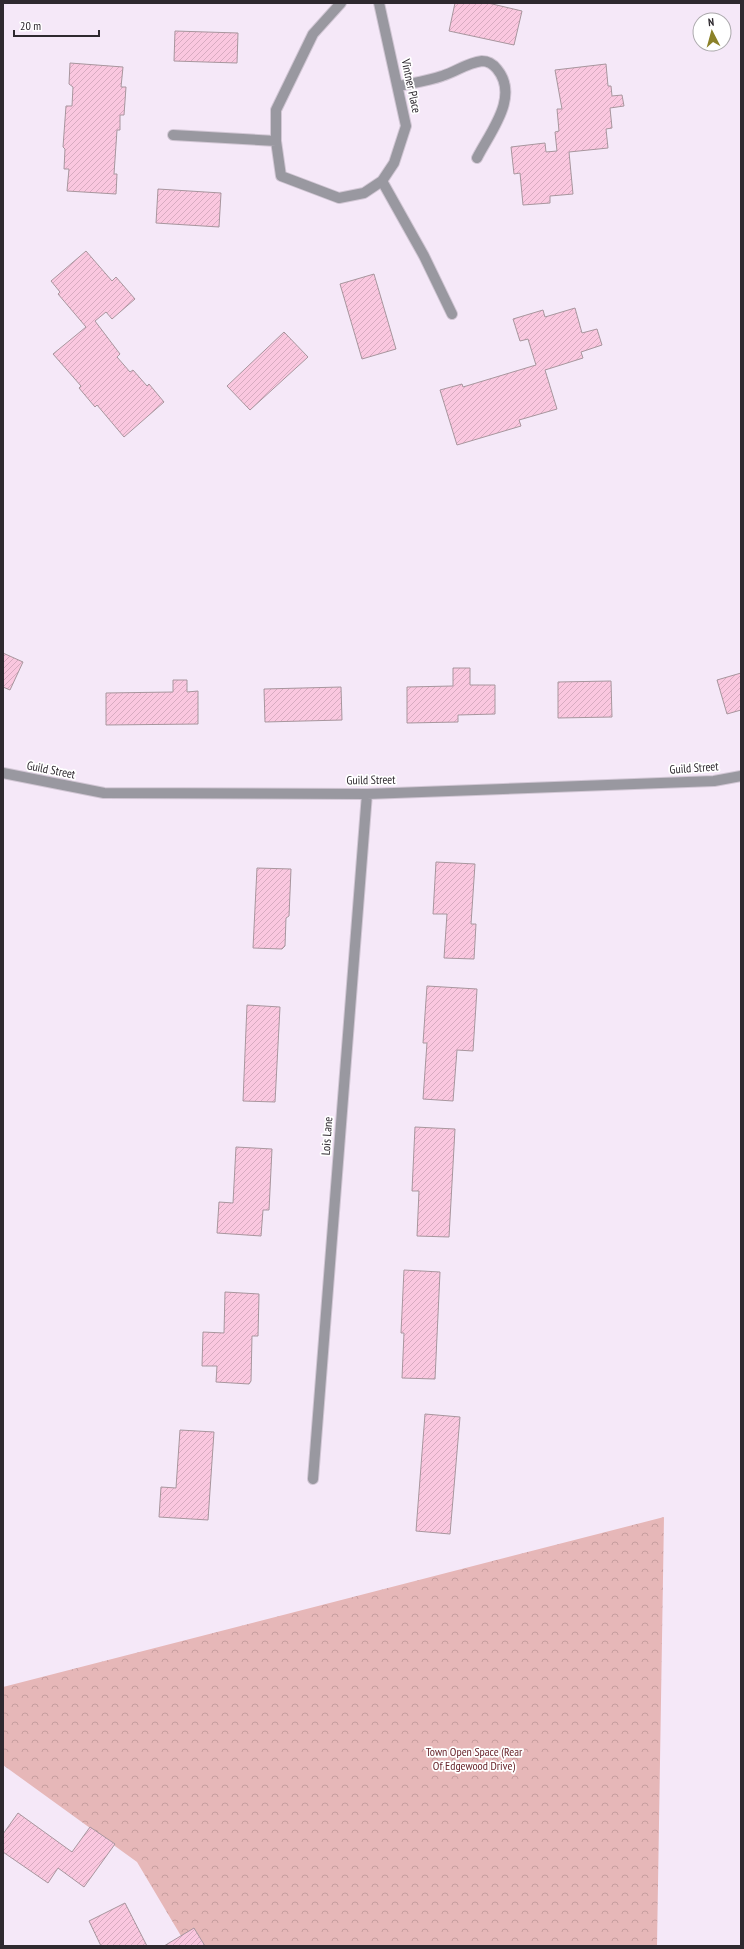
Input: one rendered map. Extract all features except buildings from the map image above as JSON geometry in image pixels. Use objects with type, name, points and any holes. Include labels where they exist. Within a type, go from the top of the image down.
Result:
[{"type":"street","name":"Vintner Place","points":[[341,3],[314,34],[276,110],[276,141],[281,176],[339,198],[364,193],[382,181],[394,163],[406,126],[379,3]]},
{"type":"street","points":[[398,86],[443,76],[465,65],[483,61],[492,63],[502,74],[506,98],[499,119],[477,158]]},
{"type":"street","points":[[173,135],[276,141]]},
{"type":"street","points":[[382,181],[424,256],[452,314]]},
{"type":"street","name":"Guild Street","points":[[3,773],[104,793],[367,794],[714,781],[741,776]]},
{"type":"street","name":"Lois Lane","points":[[313,1479],[367,794]]},
{"type":"green space","name":"Town Open Space (Rear Of Edgewood Drive)","points":[[664,1517],[657,1946],[187,1946],[137,1862],[3,1765],[3,1687]]}]
